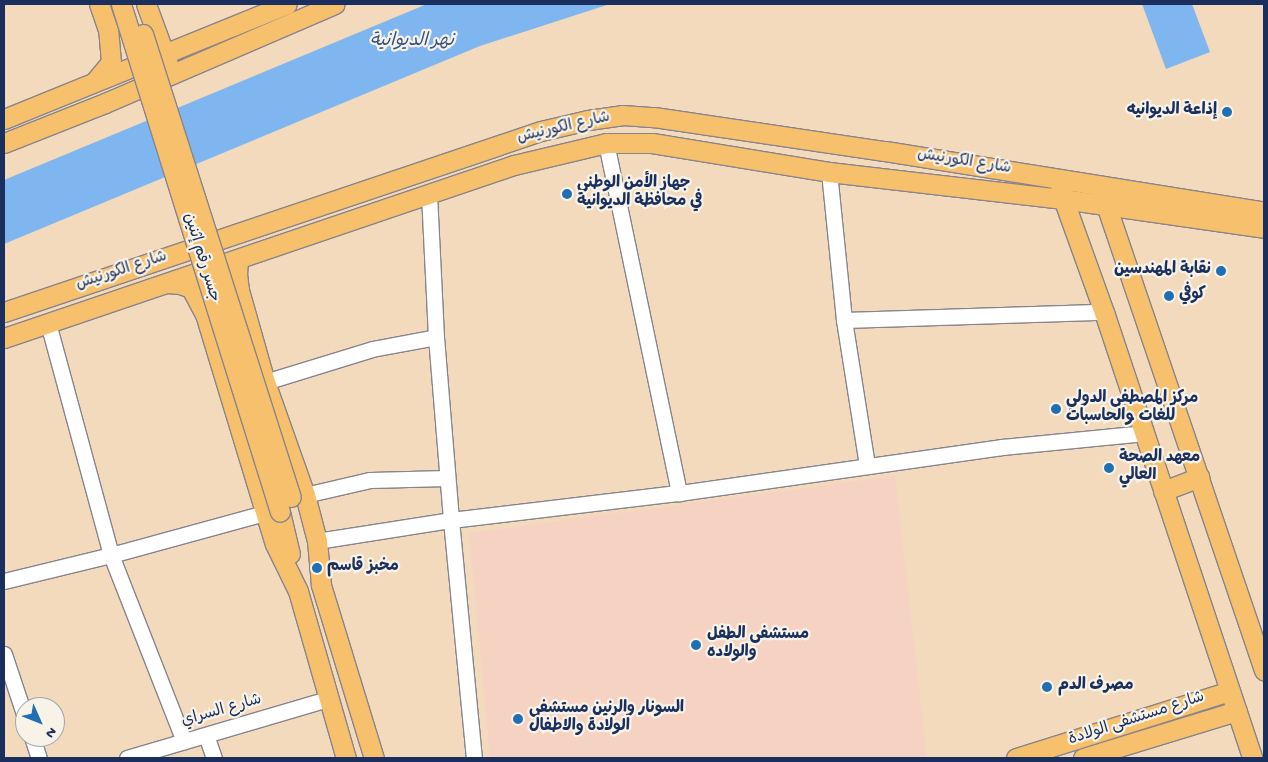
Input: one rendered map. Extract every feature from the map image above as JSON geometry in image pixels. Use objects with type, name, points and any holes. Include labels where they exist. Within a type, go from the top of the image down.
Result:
[{"type":"main road","points":[[93,83],[104,73],[111,62],[108,30],[99,4]]},
{"type":"main road","name":"جسر رقم إثنين","points":[[121,4],[285,504]]},
{"type":"main road","name":"جسر رقم إثنين","points":[[133,4],[285,504]]},
{"type":"main road","points":[[146,4],[172,75]]},
{"type":"main road","points":[[4,119],[287,4]]},
{"type":"main road","points":[[4,143],[172,75],[335,4]]},
{"type":"main road","points":[[93,83],[105,103]]},
{"type":"main road","points":[[633,142],[638,115]]},
{"type":"main road","name":"شارع الكورنيش","points":[[4,312],[541,131],[588,120],[638,115],[885,151],[1264,212]]},
{"type":"main road","points":[[541,131],[543,156]]},
{"type":"main road","name":"شارع الكورنيش","points":[[4,338],[163,282],[238,260],[543,156],[606,143],[633,142],[884,180],[1063,199],[1264,228]]},
{"type":"main road","points":[[884,180],[885,151]]},
{"type":"main road","points":[[1055,178],[1104,312],[1252,758]]},
{"type":"main road","points":[[1100,185],[1264,670]]},
{"type":"main road","points":[[238,260],[237,282],[265,382],[298,591],[346,758]]},
{"type":"main road","points":[[163,282],[180,284],[191,288],[201,305],[321,585],[374,758]]},
{"type":"main road","points":[[1164,491],[1199,477]]},
{"type":"main road","points":[[285,504],[317,541],[321,585]]},
{"type":"main road","name":"شارع مستشفى الولادة","points":[[1016,758],[1230,690]]},
{"type":"main road","name":"شارع مستشفى الولادة","points":[[1089,757],[1237,711]]},
{"type":"street","points":[[606,143],[679,493]]},
{"type":"street","points":[[829,172],[844,320],[867,466]]},
{"type":"street","points":[[429,194],[436,337],[451,520],[474,758]]},
{"type":"street","points":[[844,320],[1104,312]]},
{"type":"street","points":[[48,323],[111,555],[184,741]]},
{"type":"street","points":[[265,382],[372,349],[436,337]]},
{"type":"street","points":[[317,541],[451,520],[679,493],[1002,447],[1145,434]]},
{"type":"street","points":[[4,581],[111,555],[370,480],[448,478]]},
{"type":"street","points":[[4,654],[18,697]]},
{"type":"street","name":"شارع السراي","points":[[127,758],[328,699]]},
{"type":"street","points":[[206,735],[214,758]]},
{"type":"shaded area","name":"مستشفى الطفل والولاده","points":[[895,476],[927,758],[490,758],[469,533]]},
{"type":"water","name":"نهر الديوانية","points":[[427,4],[610,4],[480,46],[4,244],[4,180]]},
{"type":"water","points":[[1142,4],[1192,4],[1210,52],[1166,69]]},
{"type":"place","name":"إذاعة الديوانيه","points":[[1227,112]]},
{"type":"place","name":"جهاز الأمن الوطني في محافظة الديوانية","points":[[567,194]]},
{"type":"place","name":"نقابة المهندسين","points":[[1221,271]]},
{"type":"place","name":"كوفي","points":[[1169,296]]},
{"type":"place","name":"مركز المصطفى الدولي للغات والحاسبات","points":[[1056,409]]},
{"type":"place","name":"معهد الصحة العالي","points":[[1109,468]]},
{"type":"place","name":"مخبز قاسم","points":[[317,568]]},
{"type":"place","name":"مستشفى الطفل والولاده","points":[[696,645]]},
{"type":"place","name":"مصرف الدم","points":[[1047,687]]},
{"type":"place","name":"السونار والرنين مستشفى الولادة والاطفال","points":[[518,719]]}]
